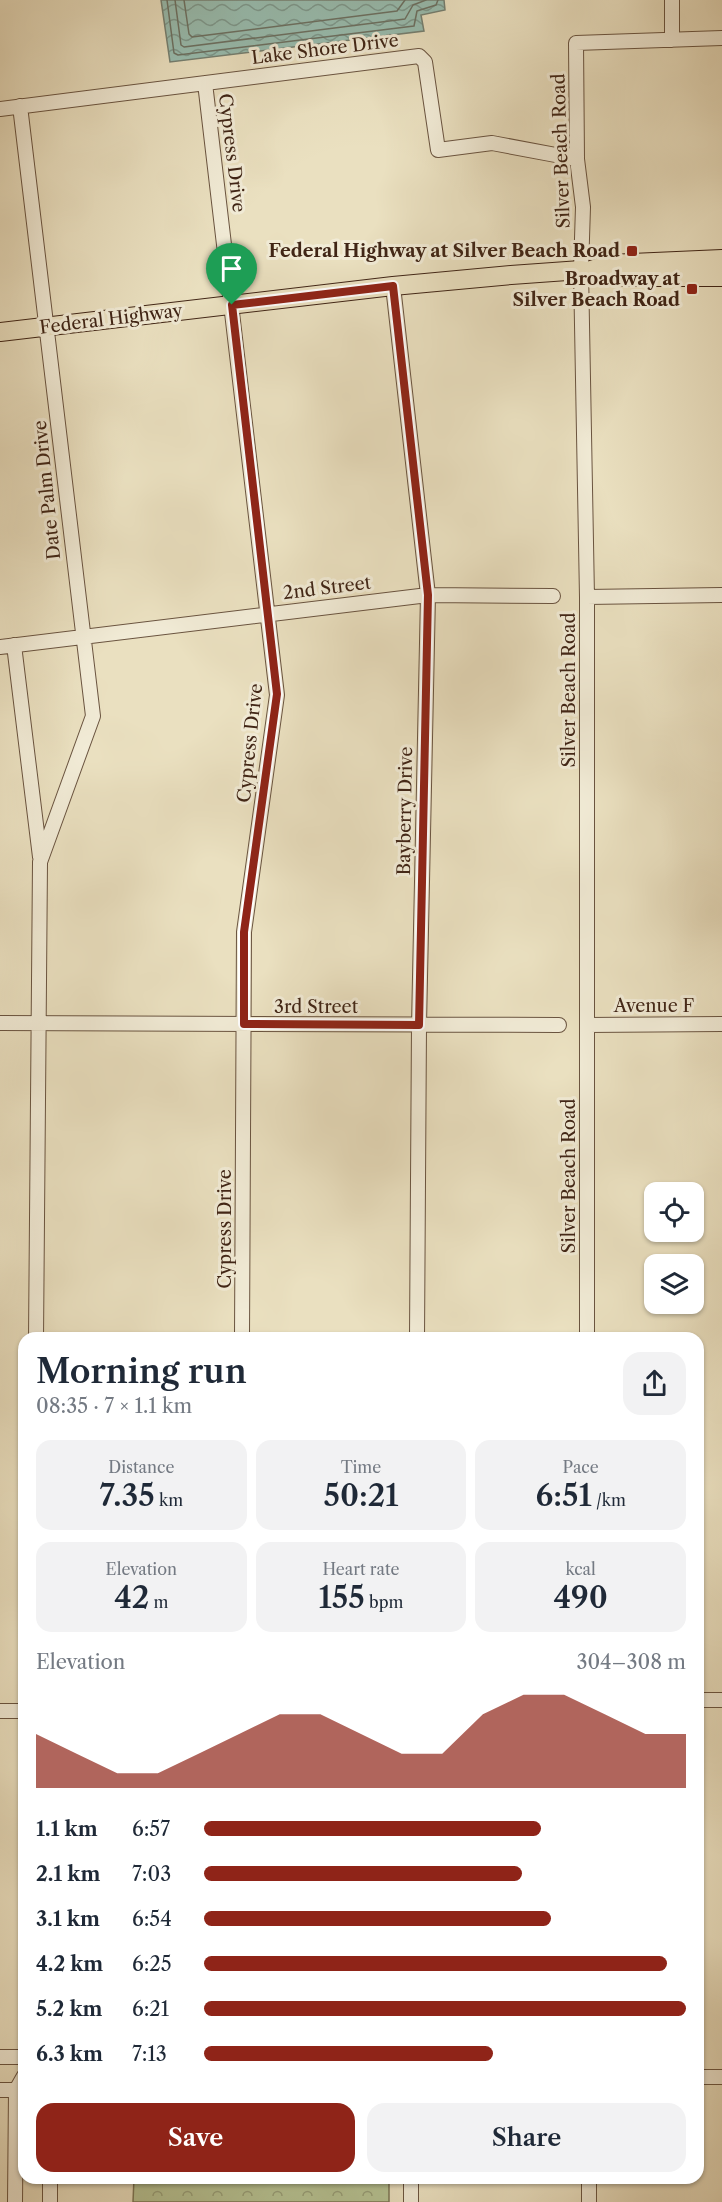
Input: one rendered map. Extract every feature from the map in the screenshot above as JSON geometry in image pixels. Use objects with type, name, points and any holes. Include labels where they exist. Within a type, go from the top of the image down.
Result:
[{"type":"main road","points":[[584,271],[609,264],[722,259]]},
{"type":"main road","name":"Federal Highway","points":[[0,332],[393,286],[584,271]]},
{"type":"main road","points":[[584,271],[608,277],[722,277]]},
{"type":"street","points":[[672,0],[672,40],[722,38]]},
{"type":"street","name":"Silver Beach Road","points":[[587,1332],[587,597],[583,207],[577,159],[576,43],[672,40]]},
{"type":"street","name":"Lake Shore Drive","points":[[0,109],[419,56],[425,62],[438,150],[492,143],[577,159]]},
{"type":"street","name":"Cypress Drive","points":[[205,82],[277,694],[244,932],[242,1332]]},
{"type":"street","name":"Date Palm Drive","points":[[20,106],[93,716],[40,862]]},
{"type":"street","name":"Bayberry Drive","points":[[393,286],[428,595],[419,1025],[417,1332]]},
{"type":"street","name":"2nd Street","points":[[7,646],[82,635],[428,595],[553,596]]},
{"type":"street","points":[[587,597],[722,595]]},
{"type":"street","name":"Date Palm Drive","points":[[7,646],[40,862],[36,1332]]},
{"type":"street","name":"3rd Street","points":[[0,1023],[559,1025]]},
{"type":"street","name":"Avenue F","points":[[587,1025],[722,1024]]},
{"type":"street","points":[[704,1700],[722,1700]]},
{"type":"street","points":[[0,1711],[18,1711]]},
{"type":"street","points":[[0,2057],[18,2057]]},
{"type":"street","points":[[704,2077],[722,2077]]},
{"type":"street","points":[[0,2090],[18,2090]]},
{"type":"street","points":[[15,2202],[18,2135]]},
{"type":"street","points":[[50,2184],[50,2202]]},
{"type":"street","points":[[411,2184],[411,2202]]},
{"type":"street","points":[[588,2184],[589,2202]]},
{"type":"green space","points":[[134,2184],[389,2184],[389,2202],[133,2202]]},
{"type":"water","points":[[161,0],[444,0],[445,10],[421,15],[424,31],[170,62]]},
{"type":"place","name":"Federal Highway at Silver Beach Road","points":[[632,251]]},
{"type":"place","name":"Broadway at Silver Beach Road","points":[[692,289]]},
{"type":"route","points":[[393,286],[428,595],[419,1025],[244,1024],[244,932],[277,694],[232,305],[393,286]]}]
